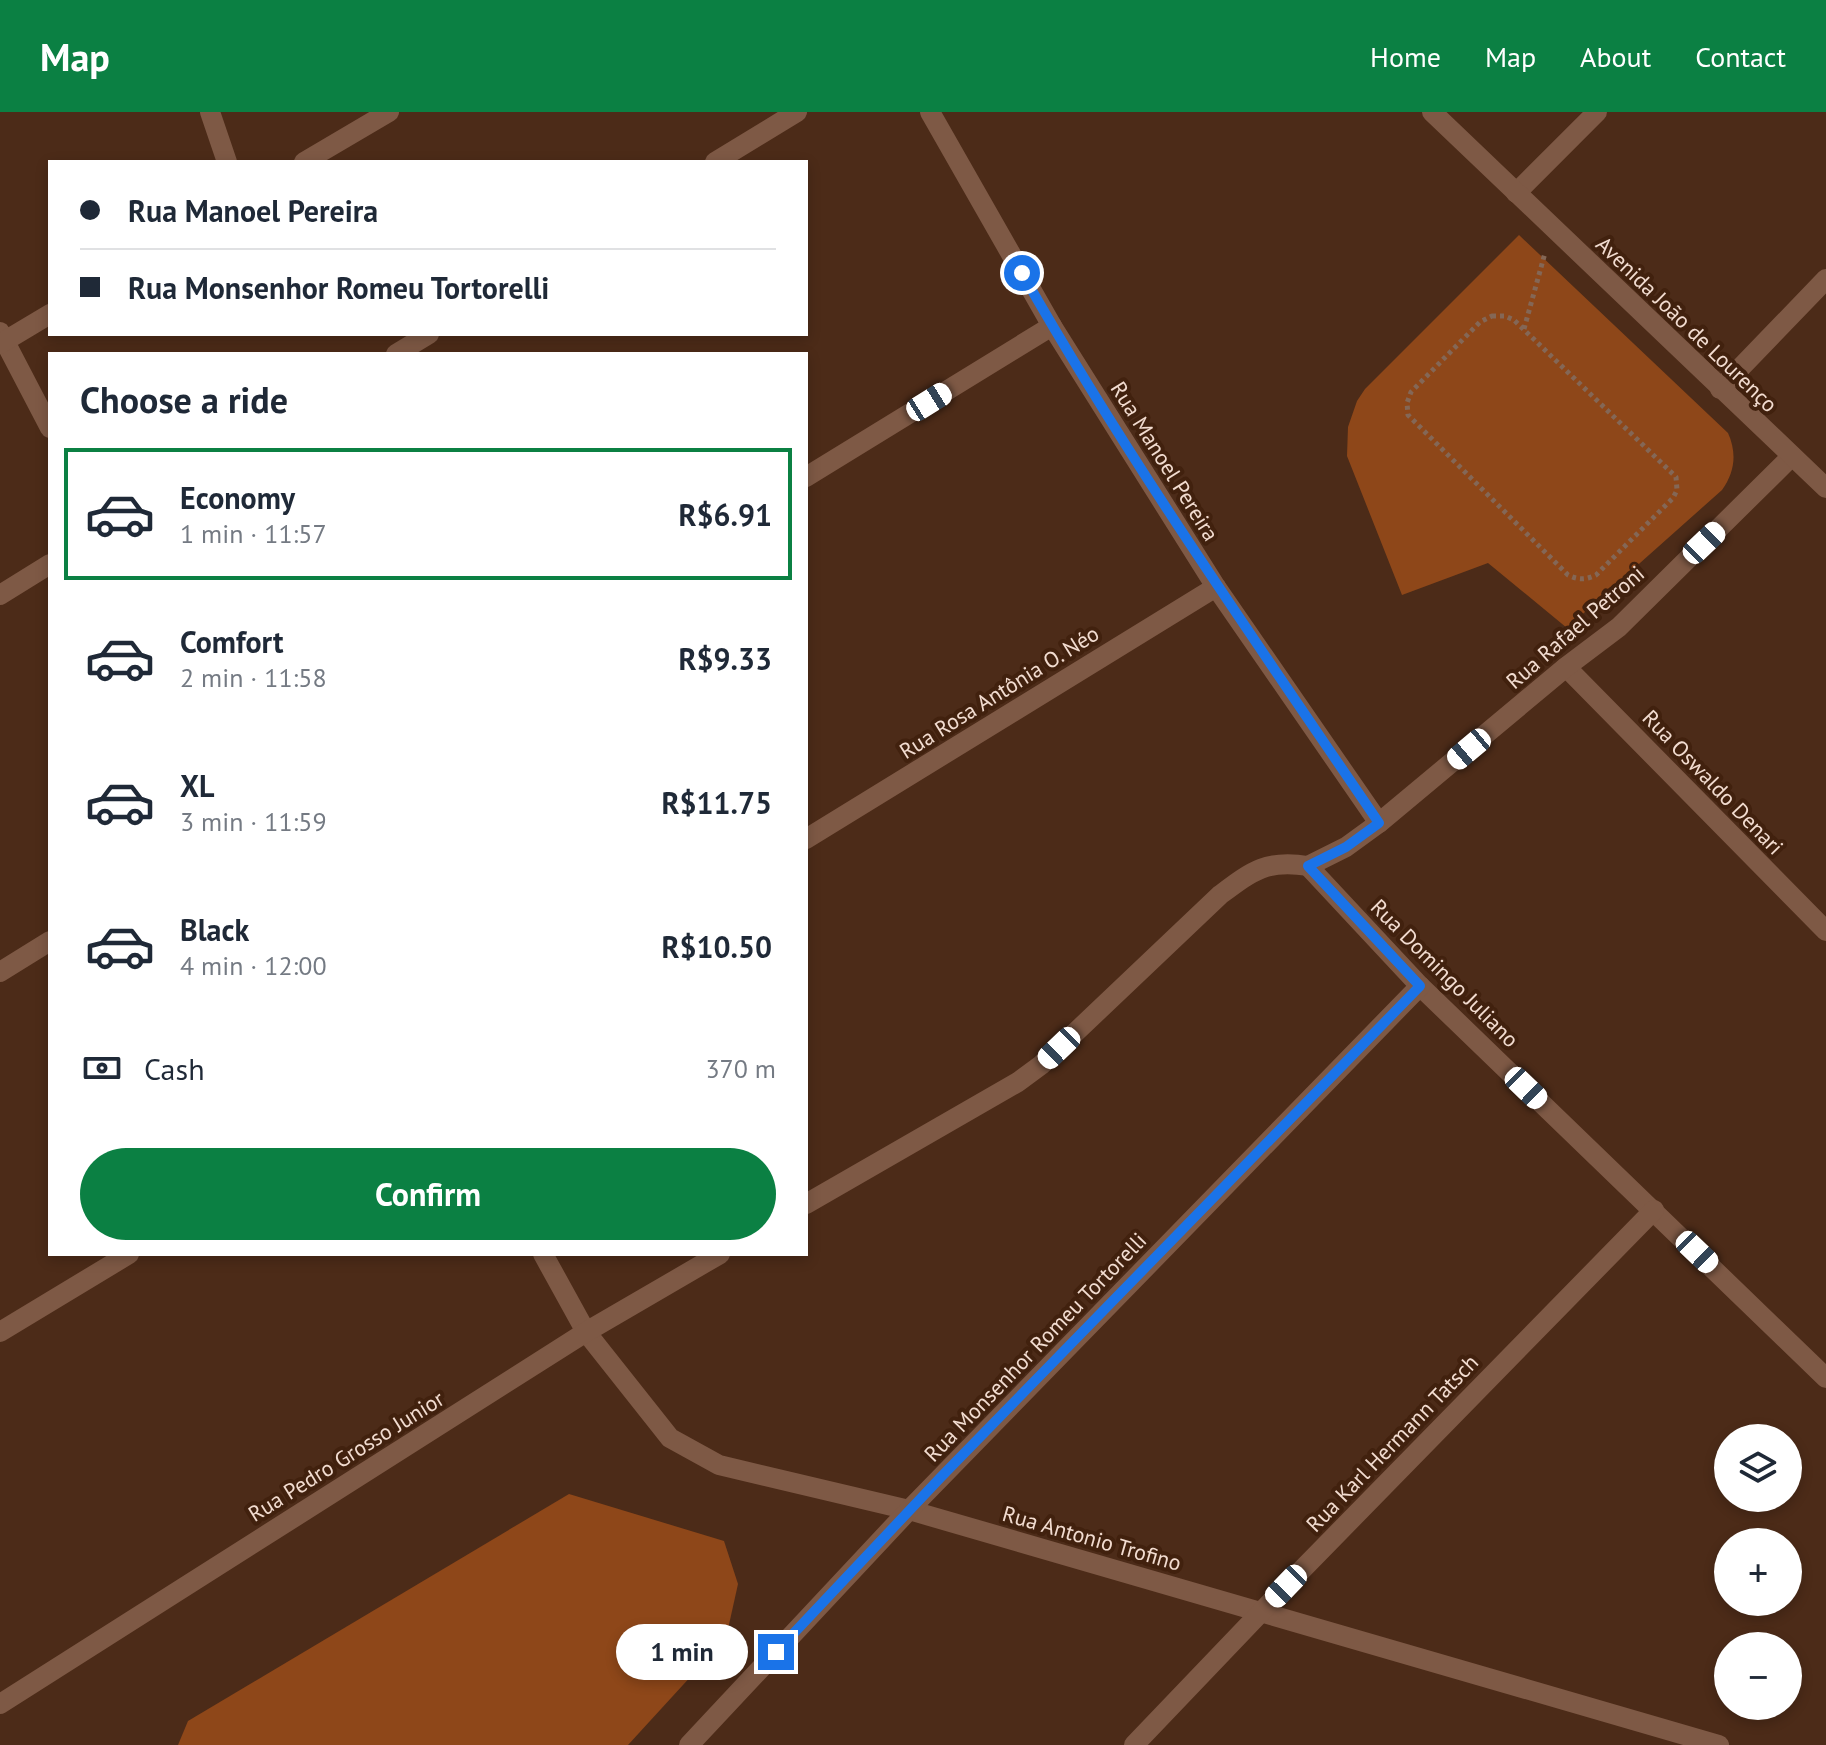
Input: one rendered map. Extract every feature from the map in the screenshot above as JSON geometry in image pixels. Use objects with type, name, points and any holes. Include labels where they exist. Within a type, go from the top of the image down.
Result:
[{"type":"street","points":[[210,112],[226,160]]},
{"type":"street","points":[[307,160],[389,112]]},
{"type":"street","points":[[718,160],[797,112]]},
{"type":"street","name":"Rua Manoel Pereira","points":[[930,112],[1052,326],[1216,587],[1379,823]]},
{"type":"street","name":"Avenida João de Lourenço","points":[[1432,112],[1826,488]]},
{"type":"street","points":[[1516,193],[1597,112]]},
{"type":"street","points":[[1720,389],[1826,279]]},
{"type":"street","points":[[48,315],[1,339],[48,424]]},
{"type":"street","points":[[808,476],[1052,326]]},
{"type":"street","points":[[399,352],[426,336]]},
{"type":"street","name":"Rua Rafael Petroni","points":[[1308,866],[1346,847],[1379,823],[1566,667],[1619,627],[1792,456]]},
{"type":"street","points":[[0,595],[48,565]]},
{"type":"street","name":"Rua Rosa Antônia O. Néo","points":[[808,838],[1216,587]]},
{"type":"street","name":"Rua Oswaldo Denari","points":[[1566,667],[1826,931]]},
{"type":"street","points":[[808,1203],[1018,1082],[1041,1065],[1220,895],[1242,879],[1262,868],[1284,862],[1308,866]]},
{"type":"street","name":"Rua Domingo Juliano","points":[[1308,866],[1420,986],[1826,1378]]},
{"type":"street","points":[[0,972],[48,942]]},
{"type":"street","name":"Rua Monsenhor Romeu Tortorelli","points":[[689,1745],[909,1510],[1420,986]]},
{"type":"street","name":"Rua Karl Hermann Tatsch","points":[[1134,1745],[1654,1210]]},
{"type":"street","points":[[0,1332],[126,1256]]},
{"type":"street","name":"Rua Antonio Trofino","points":[[544,1256],[586,1332],[670,1438],[719,1465],[909,1510],[1719,1745]]},
{"type":"street","name":"Rua Pedro Grosso Junior","points":[[0,1704],[586,1332],[717,1256]]},
{"type":"path","points":[[1524,329],[1553,228]]},
{"type":"path","points":[[1505,316],[1524,329],[1672,471],[1677,483],[1673,498],[1596,575],[1586,579],[1568,575],[1412,422],[1407,411],[1411,392],[1483,319],[1505,316]]},
{"type":"shaded area","points":[[1519,235],[1728,433],[1733,448],[1732,469],[1722,490],[1567,628],[1488,563],[1402,595],[1347,456],[1348,427],[1357,401],[1365,389]]},
{"type":"shaded area","points":[[569,1494],[724,1541],[738,1584],[726,1638],[628,1745],[178,1745],[188,1721]]},
{"type":"route","points":[[776,1652],[941,1477],[1420,986],[1308,866],[1346,847],[1379,823],[1216,587],[1022,273]]}]
